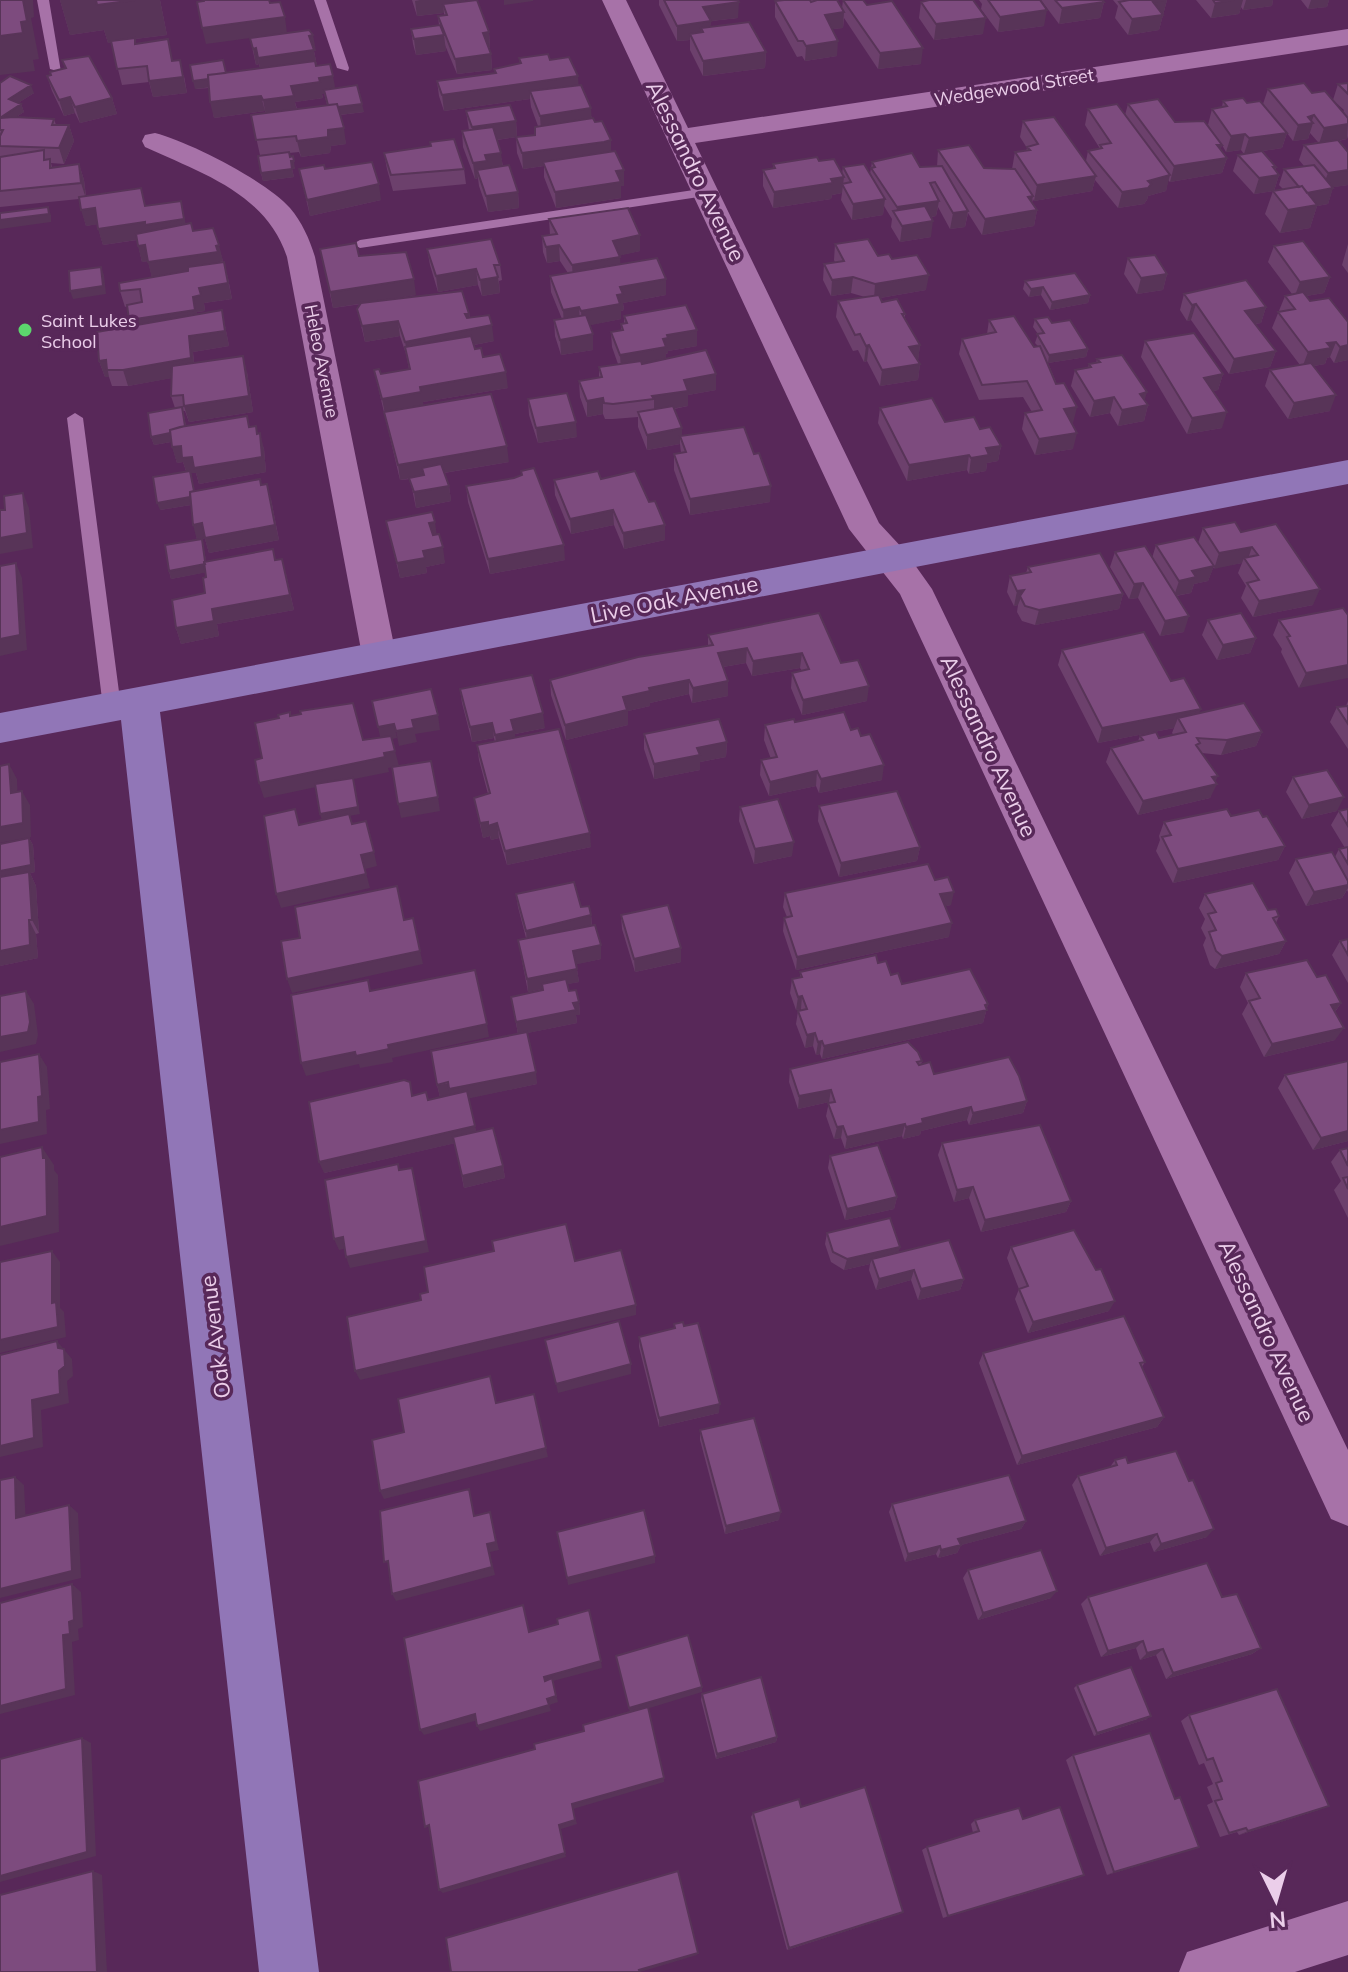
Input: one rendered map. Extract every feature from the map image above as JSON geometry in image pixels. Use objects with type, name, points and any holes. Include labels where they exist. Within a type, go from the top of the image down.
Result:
[{"type":"street","name":"Alessandro Avenue","points":[[614,0],[865,529],[915,589],[1348,1502]]},
{"type":"street","name":"Wedgewood Street","points":[[680,137],[1348,37]]},
{"type":"street","name":"Heleo Avenue","points":[[155,141],[256,195],[278,212],[294,235],[301,257],[379,655]]},
{"type":"street","name":"Live Oak Avenue","points":[[0,728],[893,559],[1344,478]]},
{"type":"street","name":"Oak Avenue","points":[[126,704],[289,1972]]},
{"type":"street","points":[[1207,1972],[1348,1928]]},
{"type":"lane","points":[[43,0],[56,69]]},
{"type":"lane","points":[[320,0],[343,68]]},
{"type":"lane","points":[[360,244],[707,192]]},
{"type":"lane","points":[[75,418],[126,704]]},
{"type":"building","points":[[0,0],[23,0],[27,21],[21,22],[23,33],[0,36]]},
{"type":"building","points":[[96,0],[135,0],[97,5]]},
{"type":"building","points":[[477,0],[489,32],[483,33],[491,54],[455,59],[438,16],[447,15],[443,4]]},
{"type":"building","points":[[664,0],[739,2],[703,7],[711,21],[677,26]]},
{"type":"building","points":[[837,0],[844,12],[825,15],[838,41],[806,46],[803,41],[798,41],[775,1]]},
{"type":"building","points":[[843,0],[863,0],[867,5],[892,1],[923,48],[880,53]]},
{"type":"building","points":[[973,0],[986,18],[936,24],[921,2]]},
{"type":"building","points":[[988,0],[1040,0],[1047,10],[1000,17]]},
{"type":"building","points":[[1055,0],[1102,0],[1104,2],[1062,8]]},
{"type":"building","points":[[1166,0],[1153,2],[1163,15],[1132,19],[1119,2]]},
{"type":"building","points":[[197,2],[280,2],[285,17],[202,28]]},
{"type":"building","points":[[749,22],[766,52],[703,61],[690,34],[703,32],[701,28]]},
{"type":"building","points":[[440,25],[444,35],[414,39],[411,29]]},
{"type":"building","points":[[309,30],[313,35],[309,36],[314,50],[258,58],[250,38]]},
{"type":"building","points":[[135,38],[135,44],[168,39],[172,61],[180,60],[183,77],[149,81],[147,66],[117,69],[111,41]]},
{"type":"building","points":[[548,54],[550,60],[569,57],[578,76],[442,95],[437,81],[496,73],[494,69],[521,63],[519,58]]},
{"type":"building","points":[[89,56],[112,98],[75,107],[70,97],[59,100],[47,76],[51,75],[50,72],[66,68],[62,60]]},
{"type":"building","points":[[223,60],[226,73],[193,81],[190,65]]},
{"type":"building","points":[[315,61],[316,66],[330,64],[333,76],[319,78],[320,82],[291,86],[294,96],[210,102],[208,75]]},
{"type":"building","points":[[10,76],[31,85],[9,99],[21,104],[0,118],[0,83]]},
{"type":"building","points":[[1304,83],[1312,93],[1325,91],[1348,118],[1348,124],[1324,128],[1314,115],[1308,117],[1313,123],[1298,125],[1268,89]]},
{"type":"building","points":[[1348,83],[1348,94],[1338,84]]},
{"type":"building","points":[[357,85],[362,104],[328,105],[324,90]]},
{"type":"building","points":[[581,85],[591,108],[540,116],[530,91]]},
{"type":"building","points":[[1243,98],[1247,103],[1260,101],[1287,133],[1249,138],[1245,134],[1231,136],[1212,109],[1227,106],[1223,101]]},
{"type":"building","points":[[1158,99],[1175,122],[1204,121],[1222,145],[1217,145],[1227,158],[1174,166],[1128,104]]},
{"type":"building","points":[[337,104],[344,128],[328,130],[328,137],[297,141],[296,136],[256,140],[251,115]]},
{"type":"building","points":[[1117,104],[1170,175],[1148,181],[1151,184],[1148,188],[1122,192],[1088,151],[1111,143],[1088,109]]},
{"type":"building","points":[[510,105],[516,121],[472,127],[466,111]]},
{"type":"building","points":[[1054,117],[1096,176],[1037,185],[1015,152],[1030,150],[1027,147],[1038,144],[1023,121]]},
{"type":"building","points":[[0,118],[54,119],[52,125],[69,125],[59,148],[0,146],[3,130],[0,130]]},
{"type":"building","points":[[593,118],[595,122],[602,121],[611,140],[522,153],[516,137],[535,135],[535,127]]},
{"type":"building","points":[[493,127],[501,153],[485,155],[487,161],[473,163],[462,131]]},
{"type":"building","points":[[454,139],[464,169],[391,175],[384,153]]},
{"type":"building","points":[[1338,140],[1348,152],[1348,170],[1328,173],[1304,145]]},
{"type":"building","points":[[969,145],[984,168],[1015,169],[1033,196],[1028,197],[1037,210],[985,219],[938,150]]},
{"type":"building","points":[[44,150],[44,160],[50,159],[50,168],[79,164],[81,183],[0,191],[0,157]]},
{"type":"building","points":[[615,151],[624,170],[616,171],[621,182],[555,192],[543,162]]},
{"type":"building","points":[[1262,151],[1279,175],[1259,178],[1238,155]]},
{"type":"building","points":[[289,152],[294,161],[291,161],[292,169],[261,173],[258,156]]},
{"type":"building","points":[[912,153],[920,167],[942,166],[968,211],[953,213],[935,182],[930,183],[939,201],[897,207],[871,168],[875,167],[872,162]]},
{"type":"building","points":[[817,157],[819,161],[834,159],[844,177],[831,179],[833,183],[774,192],[763,170],[775,168],[773,164]]},
{"type":"building","points":[[372,162],[379,184],[307,200],[299,169],[324,165],[325,169]]},
{"type":"building","points":[[864,164],[885,199],[853,204],[842,184],[851,182],[843,167]]},
{"type":"building","points":[[509,165],[518,192],[486,196],[477,170]]},
{"type":"building","points":[[1314,165],[1333,188],[1307,193],[1284,169]]},
{"type":"building","points":[[1302,186],[1317,205],[1288,210],[1273,191]]},
{"type":"building","points":[[141,188],[145,206],[181,201],[184,219],[98,229],[95,208],[81,210],[79,197]]},
{"type":"building","points":[[925,206],[933,221],[902,226],[893,211]]},
{"type":"building","points":[[48,207],[49,214],[0,220],[0,213]]},
{"type":"building","points":[[628,208],[640,235],[613,241],[620,257],[572,265],[559,245],[546,247],[542,236],[557,234],[549,219]]},
{"type":"building","points":[[191,223],[193,231],[213,228],[219,245],[216,246],[218,252],[148,262],[145,245],[138,246],[136,234]]},
{"type":"building","points":[[491,239],[500,265],[494,265],[498,277],[480,280],[476,269],[436,276],[427,249]]},
{"type":"building","points":[[868,239],[878,256],[889,254],[892,259],[917,255],[929,275],[875,284],[853,277],[832,280],[824,264],[844,261],[835,244]]},
{"type":"building","points":[[1303,241],[1330,277],[1300,282],[1274,246]]},
{"type":"building","points":[[356,243],[359,256],[406,252],[414,279],[330,292],[320,249]]},
{"type":"building","points":[[1155,255],[1167,274],[1141,278],[1128,258]]},
{"type":"building","points":[[657,258],[666,279],[620,287],[623,294],[617,295],[620,304],[581,311],[579,307],[563,310],[550,276]]},
{"type":"building","points":[[224,262],[228,283],[199,288],[201,295],[193,297],[195,310],[129,320],[127,305],[142,302],[140,289],[120,291],[119,283]]},
{"type":"building","points":[[101,267],[103,286],[70,291],[69,271]]},
{"type":"building","points":[[1075,273],[1090,295],[1052,302],[1043,287],[1031,289],[1025,281]]},
{"type":"building","points":[[1246,280],[1266,307],[1245,311],[1276,351],[1234,359],[1196,304],[1192,305],[1184,294]]},
{"type":"building","points":[[462,291],[469,314],[465,314],[467,318],[489,315],[492,325],[405,342],[398,321],[362,326],[357,309],[361,303]]},
{"type":"building","points":[[1303,292],[1310,301],[1329,298],[1348,322],[1348,345],[1340,347],[1336,342],[1327,343],[1331,348],[1308,352],[1278,312],[1295,309],[1285,296]]},
{"type":"building","points":[[879,295],[882,302],[897,299],[920,345],[909,347],[920,364],[882,370],[869,345],[866,346],[860,334],[855,335],[838,301]]},
{"type":"building","points":[[686,305],[697,330],[667,335],[668,338],[663,339],[666,347],[620,355],[611,332],[623,330],[621,324],[627,323],[624,316]]},
{"type":"building","points":[[222,310],[225,331],[189,336],[191,358],[123,370],[107,370],[106,360],[99,361],[97,332]]},
{"type":"building","points":[[586,315],[593,334],[560,340],[554,320]]},
{"type":"building","points":[[1014,316],[1034,347],[1040,346],[1056,384],[1064,383],[1077,407],[1064,409],[1077,433],[1039,439],[1025,413],[1042,410],[1027,381],[982,385],[962,339],[996,332],[989,320]]},
{"type":"building","points":[[1048,317],[1052,323],[1070,320],[1088,349],[1049,355],[1037,334],[1044,333],[1035,319]]},
{"type":"building","points":[[1194,333],[1223,374],[1204,378],[1227,412],[1192,418],[1145,341]]},
{"type":"building","points":[[471,336],[475,349],[481,348],[483,357],[500,354],[506,372],[420,387],[421,392],[382,399],[374,370],[379,369],[381,374],[410,369],[405,347]]},
{"type":"building","points":[[706,350],[716,374],[684,380],[688,391],[613,404],[604,403],[603,398],[587,401],[579,381],[602,377],[599,367],[641,361],[642,364]]},
{"type":"building","points":[[1122,355],[1147,392],[1140,394],[1148,405],[1122,410],[1114,397],[1094,401],[1075,370],[1091,367],[1089,364],[1100,362],[1097,359]]},
{"type":"building","points":[[243,356],[249,396],[184,406],[183,395],[171,396],[172,366]]},
{"type":"building","points":[[1311,363],[1336,395],[1294,403],[1270,370]]},
{"type":"building","points":[[567,393],[576,422],[536,428],[528,399]]},
{"type":"building","points":[[491,394],[507,446],[398,465],[384,412]]},
{"type":"building","points":[[932,398],[945,422],[974,417],[980,429],[990,427],[1001,446],[986,448],[989,455],[971,458],[969,455],[909,465],[880,408]]},
{"type":"building","points":[[673,406],[682,428],[647,435],[638,412]]},
{"type":"building","points":[[182,407],[185,426],[151,437],[148,413]]},
{"type":"building","points":[[247,416],[249,427],[256,426],[257,434],[260,433],[262,457],[194,468],[192,457],[182,458],[181,446],[172,447],[170,430]]},
{"type":"building","points":[[744,427],[754,454],[759,453],[771,486],[690,499],[674,454],[686,452],[680,436]]},
{"type":"building","points":[[441,464],[449,486],[414,492],[409,478],[424,475],[422,468]]},
{"type":"building","points":[[534,468],[564,545],[488,559],[466,486],[514,478],[522,475],[521,471]]},
{"type":"building","points":[[190,471],[194,491],[190,492],[190,497],[157,503],[153,477]]},
{"type":"building","points":[[598,471],[601,479],[635,471],[649,502],[655,501],[665,525],[623,533],[613,510],[570,519],[554,480]]},
{"type":"building","points":[[260,479],[261,485],[267,484],[275,525],[205,538],[202,523],[193,525],[190,492]]},
{"type":"building","points":[[23,493],[27,533],[0,538],[0,510],[5,510],[4,496]]},
{"type":"building","points":[[432,512],[435,522],[429,523],[433,535],[439,534],[443,547],[423,551],[425,558],[397,563],[386,521]]},
{"type":"building","points":[[1235,522],[1241,532],[1276,524],[1320,589],[1259,601],[1247,583],[1259,580],[1244,558],[1258,555],[1252,547],[1219,553],[1203,528]]},
{"type":"building","points":[[1194,537],[1214,566],[1192,571],[1196,577],[1179,581],[1156,545]]},
{"type":"building","points":[[202,539],[205,564],[169,571],[165,545]]},
{"type":"building","points":[[1145,546],[1189,616],[1165,621],[1143,583],[1134,584],[1115,552]]},
{"type":"building","points":[[273,549],[275,560],[282,559],[290,595],[212,609],[214,621],[176,628],[172,600],[205,593],[204,562]]},
{"type":"building","points":[[1100,553],[1123,594],[1039,610],[1025,606],[1020,596],[1024,590],[1017,591],[1010,576],[1031,572],[1028,567]]},
{"type":"building","points":[[16,563],[20,635],[0,639],[0,566]]},
{"type":"building","points":[[1343,608],[1348,615],[1348,665],[1306,673],[1287,637],[1290,636],[1279,620]]},
{"type":"building","points":[[819,613],[841,663],[858,660],[869,686],[803,700],[792,673],[809,669],[802,653],[753,661],[747,648],[718,653],[728,681],[693,688],[689,680],[649,688],[650,691],[623,697],[627,710],[565,725],[550,680],[638,657],[713,645],[708,635]]},
{"type":"building","points":[[1241,613],[1256,638],[1223,645],[1208,620]]},
{"type":"building","points":[[1144,632],[1171,681],[1184,678],[1201,709],[1102,728],[1062,650]]},
{"type":"building","points":[[532,675],[543,713],[511,720],[514,731],[495,735],[492,723],[470,727],[460,689]]},
{"type":"building","points":[[431,689],[438,715],[412,720],[414,728],[396,731],[394,724],[378,727],[372,701]]},
{"type":"building","points":[[353,703],[363,740],[391,736],[395,751],[384,753],[385,757],[259,783],[255,760],[262,758],[255,723],[279,718],[278,715],[290,712],[290,716],[301,714],[300,711]]},
{"type":"building","points":[[1244,703],[1262,732],[1227,740],[1197,738],[1200,743],[1196,745],[1218,776],[1212,777],[1217,784],[1143,801],[1111,748],[1143,740],[1140,736],[1156,732],[1159,738],[1186,732],[1178,718]]},
{"type":"building","points":[[1348,706],[1348,724],[1337,707]]},
{"type":"building","points":[[844,712],[851,730],[858,728],[861,736],[870,734],[884,765],[821,779],[817,771],[770,782],[761,760],[777,757],[765,725]]},
{"type":"building","points":[[719,719],[727,742],[697,748],[700,755],[654,764],[644,734]]},
{"type":"building","points":[[559,729],[590,833],[505,851],[497,823],[488,826],[488,822],[480,823],[474,798],[490,793],[477,745]]},
{"type":"building","points":[[431,761],[438,797],[398,804],[392,767]]},
{"type":"building","points":[[9,764],[11,793],[22,791],[23,823],[0,827],[0,766]]},
{"type":"building","points":[[1327,770],[1344,797],[1309,805],[1293,777]]},
{"type":"building","points":[[353,778],[358,807],[320,814],[315,784]]},
{"type":"building","points":[[897,791],[920,847],[841,863],[819,806]]},
{"type":"building","points":[[778,799],[794,842],[755,849],[740,807]]},
{"type":"building","points":[[295,809],[299,825],[349,814],[352,824],[366,821],[374,852],[361,855],[366,874],[276,894],[264,816]]},
{"type":"building","points":[[1227,809],[1231,816],[1259,810],[1263,817],[1267,816],[1285,846],[1178,869],[1162,837],[1171,835],[1164,822]]},
{"type":"building","points":[[1348,809],[1348,826],[1339,811]]},
{"type":"building","points":[[29,838],[31,865],[0,871],[0,844]]},
{"type":"building","points":[[1348,847],[1348,864],[1339,849]]},
{"type":"building","points":[[1332,852],[1348,885],[1314,892],[1296,859]]},
{"type":"building","points":[[928,864],[935,880],[948,877],[954,892],[940,894],[952,923],[797,957],[784,918],[792,916],[785,893]]},
{"type":"building","points":[[29,872],[30,945],[0,951],[0,877]]},
{"type":"building","points":[[574,882],[581,907],[589,906],[591,915],[526,931],[516,894]]},
{"type":"building","points":[[1253,883],[1268,910],[1276,909],[1279,916],[1273,918],[1286,941],[1222,956],[1216,951],[1209,932],[1216,930],[1208,914],[1216,912],[1205,894]]},
{"type":"building","points":[[397,886],[404,920],[413,918],[420,951],[287,979],[281,941],[300,938],[295,907]]},
{"type":"building","points":[[668,905],[681,948],[634,959],[621,915]]},
{"type":"building","points":[[595,925],[601,945],[573,951],[577,969],[527,979],[518,940]]},
{"type":"building","points":[[1348,939],[1348,955],[1340,941]]},
{"type":"building","points":[[876,955],[878,963],[886,961],[891,975],[898,973],[902,984],[970,969],[988,1004],[985,1005],[987,1010],[824,1046],[822,1041],[818,1042],[815,1033],[807,1035],[798,1011],[807,1009],[802,996],[798,997],[792,979],[802,977],[800,972]]},
{"type":"building","points":[[1307,960],[1317,977],[1326,975],[1341,1003],[1331,1005],[1344,1028],[1272,1044],[1249,1001],[1260,998],[1246,973]]},
{"type":"building","points":[[475,970],[487,1024],[388,1045],[389,1049],[356,1056],[355,1052],[301,1063],[291,995],[368,980],[370,991]]},
{"type":"building","points":[[566,979],[569,991],[576,990],[579,1002],[573,1003],[576,1010],[516,1022],[511,997],[543,990],[542,984]]},
{"type":"building","points":[[26,991],[30,1022],[28,1032],[0,1037],[0,996]]},
{"type":"building","points":[[527,1032],[536,1072],[449,1089],[448,1082],[437,1085],[431,1051]]},
{"type":"building","points":[[908,1042],[918,1052],[922,1061],[917,1062],[919,1065],[930,1062],[934,1074],[1009,1057],[1027,1101],[973,1113],[971,1107],[922,1119],[923,1123],[847,1137],[843,1126],[837,1127],[828,1103],[835,1102],[831,1090],[799,1096],[790,1069]]},
{"type":"building","points":[[39,1054],[42,1096],[38,1097],[39,1122],[0,1130],[0,1062]]},
{"type":"building","points":[[1348,1061],[1348,1131],[1321,1138],[1285,1075]]},
{"type":"building","points":[[404,1080],[410,1082],[412,1096],[426,1092],[428,1100],[467,1091],[475,1126],[319,1162],[309,1102]]},
{"type":"building","points":[[1040,1125],[1071,1201],[985,1220],[973,1187],[957,1190],[942,1143]]},
{"type":"building","points":[[493,1128],[503,1166],[462,1176],[453,1137]]},
{"type":"building","points":[[878,1145],[897,1197],[847,1209],[830,1156]]},
{"type":"building","points":[[42,1147],[43,1158],[46,1158],[47,1216],[0,1227],[0,1157]]},
{"type":"building","points":[[1348,1148],[1348,1166],[1340,1150]]},
{"type":"building","points":[[398,1164],[399,1170],[412,1168],[426,1241],[346,1257],[343,1237],[334,1239],[325,1180]]},
{"type":"building","points":[[890,1218],[900,1247],[847,1259],[833,1252],[827,1233]]},
{"type":"building","points":[[566,1224],[575,1261],[621,1250],[636,1305],[355,1371],[347,1317],[421,1300],[420,1294],[428,1292],[424,1267],[494,1251],[492,1241]]},
{"type":"building","points":[[1074,1230],[1096,1270],[1101,1269],[1115,1301],[1033,1322],[1019,1289],[1028,1286],[1011,1247]]},
{"type":"building","points":[[949,1240],[964,1279],[921,1289],[914,1270],[879,1279],[872,1259]]},
{"type":"building","points":[[52,1251],[52,1303],[56,1302],[58,1327],[0,1340],[0,1262]]},
{"type":"building","points":[[1124,1316],[1145,1362],[1140,1363],[1164,1417],[1022,1456],[983,1353]]},
{"type":"building","points":[[619,1321],[631,1364],[556,1384],[545,1340]]},
{"type":"building","points":[[683,1322],[684,1326],[698,1323],[720,1404],[659,1418],[639,1337],[675,1328],[674,1324]]},
{"type":"building","points":[[57,1341],[58,1348],[64,1349],[65,1366],[59,1371],[60,1394],[32,1400],[34,1438],[0,1446],[0,1355]]},
{"type":"building","points":[[490,1376],[496,1403],[534,1394],[546,1448],[380,1491],[372,1440],[404,1432],[398,1399]]},
{"type":"building","points":[[754,1418],[781,1512],[726,1526],[700,1430]]},
{"type":"building","points":[[1176,1451],[1189,1481],[1193,1480],[1214,1529],[1161,1544],[1157,1534],[1106,1548],[1078,1476],[1117,1465],[1115,1460],[1126,1457],[1128,1463]]},
{"type":"building","points":[[1009,1475],[1026,1521],[958,1539],[961,1545],[941,1550],[940,1546],[908,1554],[892,1504]]},
{"type":"building","points":[[15,1477],[16,1518],[69,1505],[72,1571],[0,1589],[0,1480]]},
{"type":"building","points":[[469,1489],[474,1516],[490,1512],[496,1542],[487,1544],[492,1567],[392,1594],[388,1561],[384,1562],[380,1511]]},
{"type":"building","points":[[644,1510],[655,1556],[567,1578],[557,1532]]},
{"type":"building","points":[[1041,1550],[1057,1591],[983,1613],[968,1570]]},
{"type":"building","points":[[1207,1563],[1222,1597],[1237,1594],[1261,1648],[1173,1673],[1163,1649],[1147,1653],[1143,1641],[1108,1651],[1088,1597]]},
{"type":"building","points":[[72,1584],[74,1620],[69,1622],[70,1634],[63,1635],[66,1689],[0,1706],[0,1603]]},
{"type":"building","points":[[523,1605],[529,1632],[558,1624],[557,1619],[589,1610],[601,1661],[544,1677],[545,1681],[552,1678],[556,1696],[547,1699],[549,1705],[477,1726],[475,1714],[420,1730],[404,1638]]},
{"type":"building","points":[[688,1635],[702,1687],[629,1708],[616,1656]]},
{"type":"building","points":[[1131,1667],[1151,1716],[1097,1733],[1077,1685]]},
{"type":"building","points":[[761,1677],[777,1737],[717,1754],[702,1694]]},
{"type":"building","points":[[1277,1689],[1329,1806],[1248,1831],[1246,1828],[1229,1833],[1215,1801],[1222,1799],[1216,1783],[1222,1781],[1213,1758],[1207,1760],[1189,1715]]},
{"type":"building","points":[[648,1707],[664,1778],[572,1804],[575,1820],[559,1825],[565,1853],[439,1890],[429,1825],[425,1827],[418,1781],[535,1749],[534,1744],[584,1731],[583,1725]]},
{"type":"building","points":[[1150,1733],[1175,1799],[1180,1797],[1199,1847],[1114,1872],[1073,1755]]},
{"type":"building","points":[[82,1738],[87,1852],[0,1876],[0,1759]]},
{"type":"building","points":[[865,1787],[903,1912],[789,1948],[753,1813],[799,1799],[801,1807]]},
{"type":"building","points":[[1060,1807],[1084,1875],[948,1916],[927,1847],[979,1831],[975,1820],[1019,1808],[1023,1819]]},
{"type":"building","points":[[93,1871],[97,1972],[0,1972],[0,1895]]},
{"type":"building","points":[[678,1871],[698,1953],[640,1972],[451,1972],[446,1938]]},
{"type":"place","name":"Saint Lukes School","points":[[25,330]]}]
